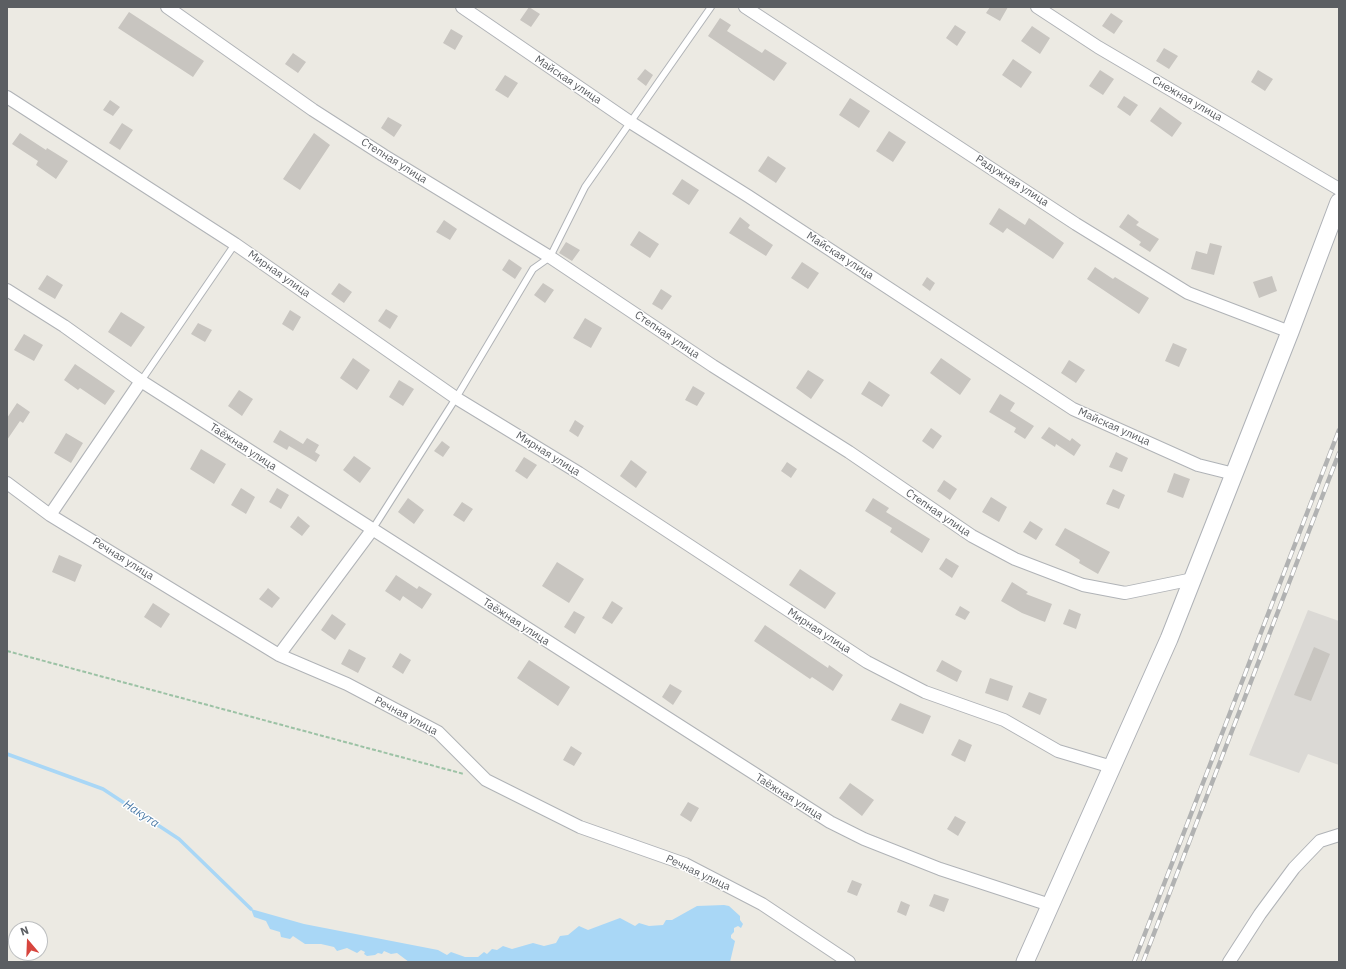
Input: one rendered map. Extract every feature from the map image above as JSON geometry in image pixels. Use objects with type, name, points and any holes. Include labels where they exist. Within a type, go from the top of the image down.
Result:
[{"type":"street","name":"Степная улица","points":[[167,7],[313,110],[383,155],[550,257],[713,366],[849,452],[972,536],[1015,559],[1083,584],[1125,593],[1193,579]]},
{"type":"street","name":"Майская улица","points":[[462,7],[630,122],[748,196],[1073,409],[1198,464],[1234,474]]},
{"type":"street","name":"Радужная улица","points":[[745,7],[1076,224],[1188,293],[1290,332]]},
{"type":"street","name":"Снежная улица","points":[[1037,7],[1098,47],[1339,188]]},
{"type":"street","name":"Мирная улица","points":[[7,97],[235,244],[456,398],[579,473],[867,662],[925,692],[1004,720],[1058,751],[1112,767]]},
{"type":"street","points":[[1025,962],[1169,639],[1290,332],[1339,202]]},
{"type":"street","name":"Таёжная улица","points":[[7,290],[64,326],[141,381],[830,822],[864,839],[940,869],[1050,905]]},
{"type":"street","points":[[50,515],[141,381]]},
{"type":"street","name":"Речная улица","points":[[7,483],[50,515],[279,655],[347,684],[438,732],[486,780],[580,827],[685,864],[762,904],[849,962]]},
{"type":"street","points":[[279,655],[372,530]]},
{"type":"street","points":[[1229,962],[1260,914],[1294,868],[1320,841],[1339,835]]},
{"type":"lane","points":[[372,530],[456,398],[532,269],[550,257],[585,187],[711,7]]},
{"type":"lane","points":[[141,381],[235,244]]},
{"type":"path","points":[[7,651],[486,780]]},
{"type":"shaded area","points":[[1308,610],[1339,621],[1339,765],[1308,754],[1299,773],[1249,755]]},
{"type":"water","points":[[697,906],[729,906],[740,916],[740,920],[743,924],[741,928],[738,926],[734,928],[734,932],[731,935],[731,938],[735,941],[730,962],[409,962],[397,953],[391,954],[384,951],[382,954],[378,953],[367,956],[364,954],[365,952],[361,950],[357,953],[347,948],[337,951],[334,947],[321,944],[305,944],[293,936],[290,939],[281,937],[280,932],[270,929],[266,921],[254,917],[251,909],[304,924],[438,950],[447,955],[451,952],[465,957],[478,957],[484,952],[487,954],[492,949],[497,950],[503,946],[512,949],[533,943],[544,946],[556,943],[560,936],[568,935],[579,926],[588,930],[620,918],[635,926],[639,923],[649,926],[663,925],[666,920],[672,920]]},
{"type":"building","points":[[529,7],[540,14],[531,27],[520,20]]},
{"type":"building","points":[[990,7],[1008,7],[1000,21],[986,13]]},
{"type":"building","points":[[129,12],[204,61],[193,77],[118,28]]},
{"type":"building","points":[[1111,13],[1123,21],[1114,34],[1102,26]]},
{"type":"building","points":[[720,18],[731,25],[727,31],[762,53],[765,49],[787,63],[774,81],[708,36]]},
{"type":"building","points":[[955,25],[966,32],[957,46],[946,38]]},
{"type":"building","points":[[1032,26],[1050,38],[1040,54],[1021,41]]},
{"type":"building","points":[[451,29],[463,36],[455,50],[443,43]]},
{"type":"building","points":[[1164,48],[1178,56],[1169,69],[1156,61]]},
{"type":"building","points":[[293,53],[306,62],[298,73],[285,64]]},
{"type":"building","points":[[1013,59],[1032,72],[1021,88],[1002,75]]},
{"type":"building","points":[[645,69],[653,75],[646,86],[637,79]]},
{"type":"building","points":[[1100,70],[1114,79],[1103,95],[1089,86]]},
{"type":"building","points":[[1258,70],[1273,79],[1265,91],[1251,82]]},
{"type":"building","points":[[505,75],[518,83],[508,98],[495,90]]},
{"type":"building","points":[[1124,96],[1138,105],[1130,116],[1117,107]]},
{"type":"building","points":[[850,98],[870,111],[859,128],[839,115]]},
{"type":"building","points":[[110,100],[120,107],[113,116],[103,110]]},
{"type":"building","points":[[1160,107],[1182,123],[1172,137],[1150,121]]},
{"type":"building","points":[[388,117],[402,125],[394,137],[381,128]]},
{"type":"building","points":[[122,123],[133,130],[120,150],[109,143]]},
{"type":"building","points":[[889,131],[906,142],[893,162],[876,151]]},
{"type":"building","points":[[20,133],[46,150],[47,148],[68,161],[56,179],[36,165],[38,161],[12,144]]},
{"type":"building","points":[[314,133],[330,145],[300,190],[283,179]]},
{"type":"building","points":[[768,156],[786,168],[776,183],[758,171]]},
{"type":"building","points":[[682,179],[699,190],[689,205],[672,194]]},
{"type":"building","points":[[999,208],[1025,225],[1029,218],[1064,243],[1053,259],[1007,228],[1003,233],[989,224]]},
{"type":"building","points":[[1128,214],[1139,222],[1136,225],[1159,239],[1150,252],[1139,245],[1141,242],[1119,227]]},
{"type":"building","points":[[740,217],[750,225],[748,228],[773,245],[766,256],[729,233]]},
{"type":"building","points":[[444,220],[457,229],[450,240],[436,232]]},
{"type":"building","points":[[639,231],[659,244],[650,258],[630,245]]},
{"type":"building","points":[[566,242],[580,250],[572,261],[559,253]]},
{"type":"building","points":[[1210,243],[1222,246],[1214,275],[1191,269],[1196,251],[1207,254]]},
{"type":"building","points":[[509,259],[522,268],[515,279],[502,270]]},
{"type":"building","points":[[802,262],[819,273],[808,289],[791,278]]},
{"type":"building","points":[[1095,267],[1113,279],[1115,277],[1149,298],[1139,314],[1087,279]]},
{"type":"building","points":[[47,275],[63,285],[55,299],[38,289]]},
{"type":"building","points":[[1272,276],[1277,291],[1259,298],[1253,282]]},
{"type":"building","points":[[927,277],[935,283],[930,291],[922,285]]},
{"type":"building","points":[[339,283],[352,292],[344,303],[331,294]]},
{"type":"building","points":[[543,283],[554,290],[545,303],[534,295]]},
{"type":"building","points":[[661,289],[672,296],[662,310],[652,304]]},
{"type":"building","points":[[386,309],[398,316],[390,329],[378,321]]},
{"type":"building","points":[[290,310],[301,317],[293,331],[282,324]]},
{"type":"building","points":[[121,312],[145,327],[131,347],[108,332]]},
{"type":"building","points":[[585,318],[602,328],[591,348],[573,338]]},
{"type":"building","points":[[198,323],[212,330],[205,342],[191,334]]},
{"type":"building","points":[[24,334],[43,345],[34,361],[14,350]]},
{"type":"building","points":[[1173,343],[1187,349],[1179,367],[1165,361]]},
{"type":"building","points":[[353,358],[370,370],[357,390],[340,378]]},
{"type":"building","points":[[941,358],[971,379],[960,395],[930,373]]},
{"type":"building","points":[[1069,360],[1085,370],[1076,383],[1061,373]]},
{"type":"building","points":[[75,364],[115,391],[105,405],[80,388],[78,390],[64,380]]},
{"type":"building","points":[[808,370],[824,380],[811,399],[796,388]]},
{"type":"building","points":[[399,380],[414,389],[403,406],[389,397]]},
{"type":"building","points":[[869,381],[890,395],[882,407],[861,394]]},
{"type":"building","points":[[693,386],[705,393],[697,406],[685,400]]},
{"type":"building","points":[[239,390],[253,399],[242,416],[228,406]]},
{"type":"building","points":[[1000,394],[1015,403],[1010,411],[1034,426],[1025,439],[1014,432],[1016,428],[989,412]]},
{"type":"building","points":[[17,403],[30,412],[23,423],[20,421],[7,440],[7,418]]},
{"type":"building","points":[[575,420],[584,426],[578,437],[569,431]]},
{"type":"building","points":[[1049,427],[1070,441],[1072,438],[1081,445],[1074,456],[1056,444],[1055,447],[1041,438]]},
{"type":"building","points":[[931,428],[942,436],[933,449],[922,441]]},
{"type":"building","points":[[280,430],[303,444],[307,438],[319,445],[315,452],[320,455],[316,462],[289,446],[287,450],[273,442]]},
{"type":"building","points":[[66,433],[83,443],[71,463],[54,453]]},
{"type":"building","points":[[442,441],[450,447],[443,457],[434,451]]},
{"type":"building","points":[[201,449],[226,464],[214,484],[190,469]]},
{"type":"building","points":[[1116,452],[1128,458],[1122,472],[1109,467]]},
{"type":"building","points":[[354,456],[371,468],[360,483],[343,470]]},
{"type":"building","points":[[524,457],[537,465],[527,479],[515,471]]},
{"type":"building","points":[[631,460],[647,472],[636,488],[620,476]]},
{"type":"building","points":[[787,462],[797,469],[791,478],[781,471]]},
{"type":"building","points":[[1174,473],[1190,479],[1183,498],[1167,492]]},
{"type":"building","points":[[944,480],[957,489],[950,500],[937,491]]},
{"type":"building","points":[[241,488],[255,497],[246,514],[231,505]]},
{"type":"building","points":[[277,488],[289,495],[281,509],[269,502]]},
{"type":"building","points":[[1113,489],[1125,495],[1119,509],[1106,504]]},
{"type":"building","points":[[991,497],[1007,507],[999,522],[982,512]]},
{"type":"building","points":[[408,498],[424,510],[414,524],[398,512]]},
{"type":"building","points":[[873,498],[889,508],[886,512],[930,539],[922,553],[890,532],[892,528],[865,511]]},
{"type":"building","points":[[462,502],[473,509],[464,522],[453,515]]},
{"type":"building","points":[[298,516],[310,526],[302,536],[290,527]]},
{"type":"building","points":[[1030,521],[1043,529],[1036,540],[1023,532]]},
{"type":"building","points":[[1065,528],[1110,552],[1098,574],[1079,563],[1080,560],[1055,545]]},
{"type":"building","points":[[59,555],[82,565],[75,582],[52,572]]},
{"type":"building","points":[[946,558],[959,566],[952,578],[939,569]]},
{"type":"building","points":[[557,562],[584,579],[569,603],[542,586]]},
{"type":"building","points":[[800,569],[836,593],[825,609],[789,585]]},
{"type":"building","points":[[396,575],[417,589],[419,586],[432,594],[422,609],[403,596],[400,601],[385,591]]},
{"type":"building","points":[[1012,582],[1028,592],[1026,594],[1052,604],[1045,622],[1022,613],[1001,601]]},
{"type":"building","points":[[268,588],[280,598],[272,608],[259,599]]},
{"type":"building","points":[[612,601],[623,608],[612,624],[602,618]]},
{"type":"building","points":[[153,603],[170,614],[161,628],[144,617]]},
{"type":"building","points":[[960,606],[970,612],[965,620],[955,615]]},
{"type":"building","points":[[1069,609],[1081,614],[1076,629],[1063,624]]},
{"type":"building","points":[[574,611],[585,617],[575,634],[564,627]]},
{"type":"building","points":[[332,614],[346,624],[335,640],[321,630]]},
{"type":"building","points":[[765,625],[828,668],[829,665],[843,675],[833,691],[812,677],[810,679],[754,641]]},
{"type":"building","points":[[1314,647],[1330,654],[1311,701],[1294,695]]},
{"type":"building","points":[[349,649],[366,658],[358,673],[341,664]]},
{"type":"building","points":[[400,653],[411,660],[403,674],[392,667]]},
{"type":"building","points":[[529,660],[570,687],[558,706],[517,678]]},
{"type":"building","points":[[942,660],[962,671],[957,682],[936,671]]},
{"type":"building","points":[[990,678],[1013,686],[1008,701],[985,693]]},
{"type":"building","points":[[670,684],[682,691],[673,705],[662,697]]},
{"type":"building","points":[[1029,692],[1047,699],[1040,715],[1022,707]]},
{"type":"building","points":[[900,703],[931,716],[923,734],[891,720]]},
{"type":"building","points":[[959,739],[972,745],[965,762],[951,755]]},
{"type":"building","points":[[571,746],[582,753],[574,766],[563,760]]},
{"type":"building","points":[[850,783],[874,800],[862,816],[839,798]]},
{"type":"building","points":[[688,802],[699,808],[691,822],[680,815]]},
{"type":"building","points":[[955,816],[966,822],[958,836],[947,829]]},
{"type":"building","points":[[852,880],[862,884],[857,896],[847,892]]},
{"type":"building","points":[[934,894],[949,899],[944,912],[929,906]]},
{"type":"building","points":[[901,901],[910,905],[906,916],[897,912]]},
{"type":"waterway","name":"Накута","points":[[7,754],[103,789],[179,839],[251,909]]},
{"type":"railway","points":[[1134,962],[1339,430]]},
{"type":"railway","points":[[1143,962],[1339,453]]}]
